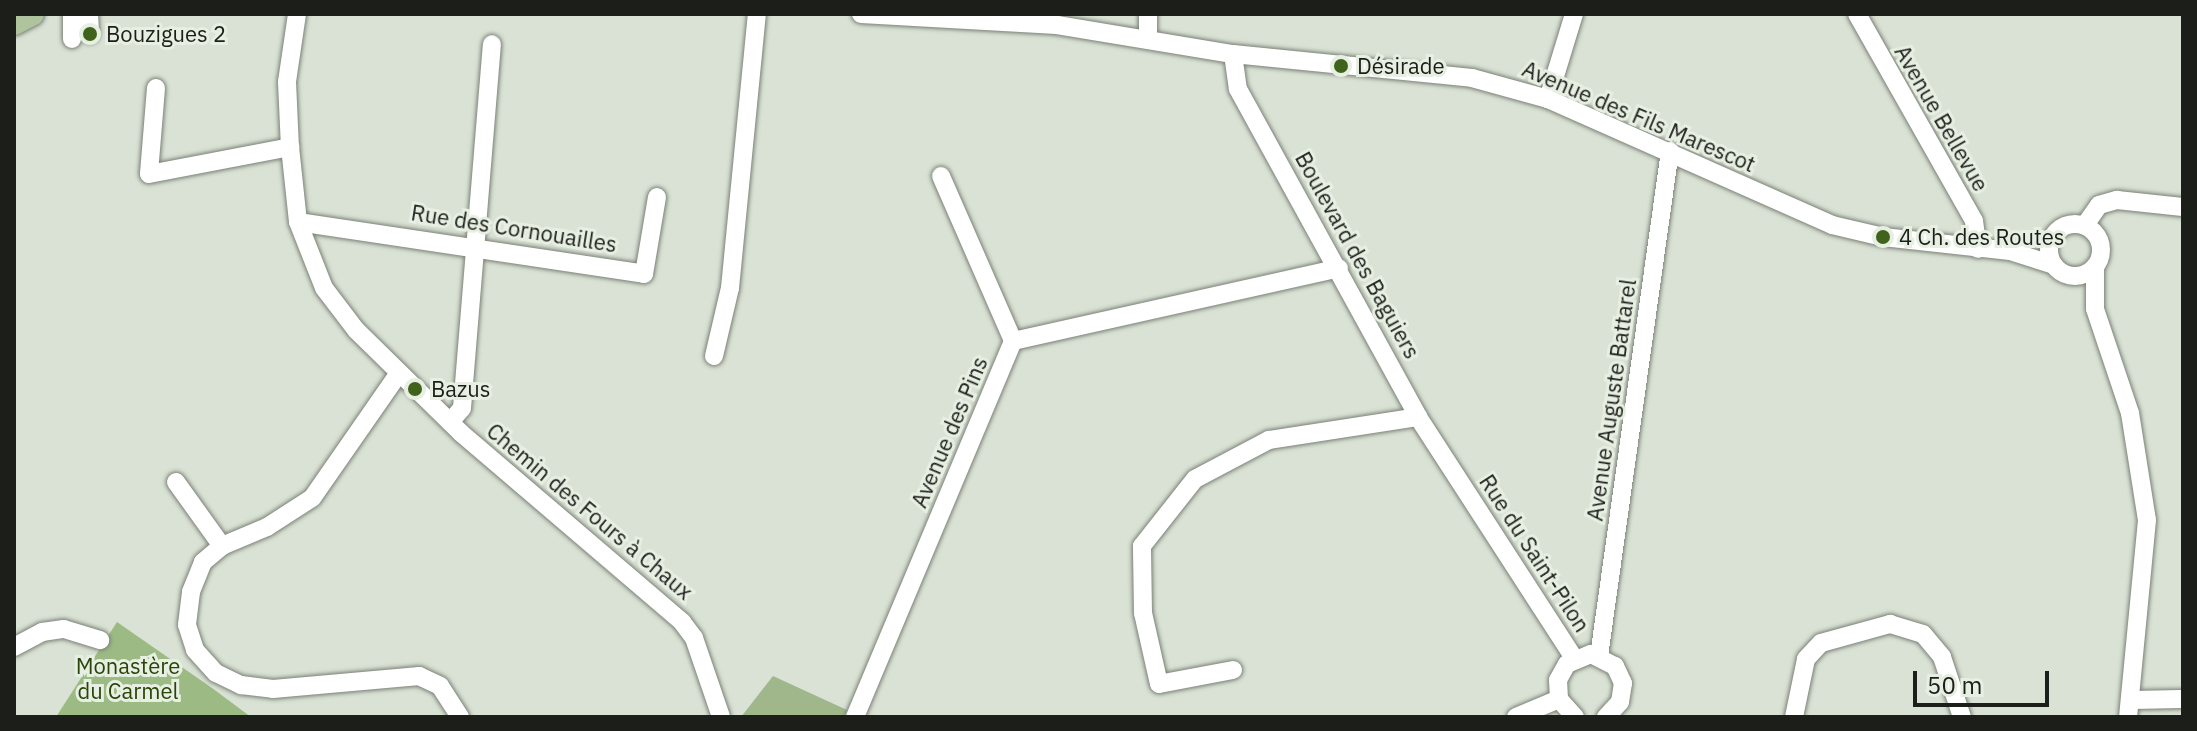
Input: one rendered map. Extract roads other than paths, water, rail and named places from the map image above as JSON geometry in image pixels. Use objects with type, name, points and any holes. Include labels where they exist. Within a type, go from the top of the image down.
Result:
[{"type":"main road","points":[[14,23],[32,14]]},
{"type":"street","points":[[72,14],[81,36],[89,14]]},
{"type":"street","name":"Chemin des Fours à Chaux","points":[[297,14],[287,82],[298,222],[335,305],[450,422],[682,622],[694,638],[721,717]]},
{"type":"street","points":[[714,356],[730,288],[757,14]]},
{"type":"street","name":"Avenue des Fils Marescot","points":[[861,14],[1057,25],[1233,54],[1472,78],[1548,99],[1832,225],[1978,249],[2010,251],[2061,270]]},
{"type":"street","points":[[1148,14],[1148,38]]},
{"type":"street","points":[[1548,99],[1574,14]]},
{"type":"street","name":"Avenue Bellevue","points":[[1857,14],[1974,221],[1978,249]]},
{"type":"street","points":[[450,422],[462,408],[472,245],[480,223],[492,44]]},
{"type":"street","name":"Boulevard des Baguiers","points":[[1233,54],[1238,89],[1339,268],[1418,417],[1455,474]]},
{"type":"street","points":[[156,88],[149,174],[290,147]]},
{"type":"street","name":"Avenue Auguste Battarel","points":[[1599,656],[1670,151]]},
{"type":"street","points":[[941,176],[1013,341]]},
{"type":"street","name":"Rue des Cornouailles","points":[[298,222],[472,245],[644,274],[657,197]]},
{"type":"street","points":[[2085,225],[2099,205],[2117,200],[2183,207]]},
{"type":"street","points":[[2095,309],[2061,270],[2049,250],[2053,235],[2064,226],[2085,225],[2099,239],[2095,309],[2130,413],[2147,520],[2129,708],[2183,699]]},
{"type":"street","name":"Avenue des Fils Marescot","points":[[2010,251],[2053,235]]},
{"type":"street","points":[[2061,270],[2083,275],[2095,267]]},
{"type":"street","name":"Avenue des Pins","points":[[855,717],[1013,341],[1339,268]]},
{"type":"street","points":[[399,373],[312,498],[267,527],[222,546],[203,562],[191,592],[187,625],[195,650],[216,673],[241,685],[273,689],[419,676],[440,686],[460,717]]},
{"type":"street","points":[[1233,670],[1159,684],[1143,613],[1142,546],[1195,479],[1269,440],[1418,417]]},
{"type":"street","name":"Rue du Saint-Pilon","points":[[1455,474],[1574,658]]},
{"type":"street","points":[[176,482],[222,546]]},
{"type":"street","points":[[1794,717],[1806,659],[1821,643],[1890,624],[1923,634],[1942,657],[1962,717]]},
{"type":"street","points":[[14,647],[42,632],[64,629],[100,640]]},
{"type":"street","points":[[1575,717],[1559,699],[1558,680],[1574,658],[1599,656],[1621,674],[1623,693],[1614,715]]},
{"type":"street","points":[[1516,717],[1559,699]]},
{"type":"place","name":"Bouzigues 2","points":[[90,34]]},
{"type":"place","name":"Désirade","points":[[1341,66]]},
{"type":"place","name":"4 Ch. des Routes","points":[[1883,237]]},
{"type":"place","name":"Bazus","points":[[415,389]]},
{"type":"park label","name":"Monastère du Carmel","points":[[128,678]]}]
